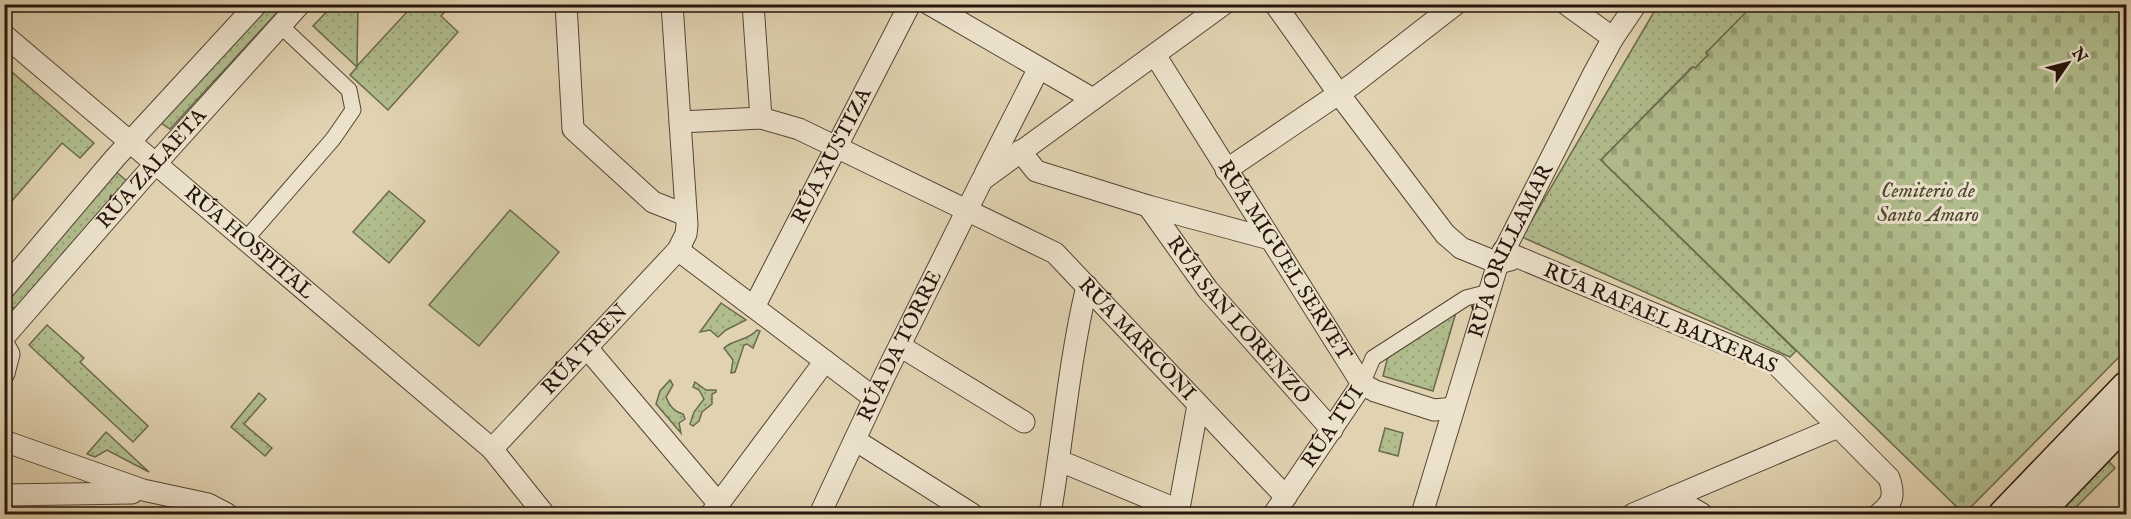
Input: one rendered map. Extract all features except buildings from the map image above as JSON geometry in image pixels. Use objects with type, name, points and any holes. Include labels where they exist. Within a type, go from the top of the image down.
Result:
[{"type":"main road","points":[[2003,514],[2127,386]]},
{"type":"main road","points":[[2038,514],[2127,422]]},
{"type":"street","name":"RÚA ZALAETA","points":[[4,289],[130,141],[257,4]]},
{"type":"street","name":"RÚA ZALAETA","points":[[4,337],[156,163],[300,4]]},
{"type":"street","points":[[566,4],[573,129],[653,202],[686,215]]},
{"type":"street","points":[[672,4],[686,215],[686,234],[678,250],[874,398]]},
{"type":"street","points":[[753,4],[761,118]]},
{"type":"street","name":"RÚA XUSTIZA","points":[[754,307],[910,4]]},
{"type":"street","points":[[929,4],[1093,99]]},
{"type":"street","name":"RÚA DA TORRE","points":[[982,180],[1224,4]]},
{"type":"street","name":"RÚA RAFAEL BAIXERAS","points":[[1275,4],[1445,234],[1461,248],[1506,257],[1777,365],[1889,478],[1894,491],[1891,503],[1879,514]]},
{"type":"street","points":[[1226,170],[1340,94],[1456,4]]},
{"type":"street","points":[[1566,4],[1614,38]]},
{"type":"street","name":"RÚA ORILLAMAR","points":[[1422,514],[1489,292],[1614,38],[1636,4]]},
{"type":"street","points":[[246,239],[333,139],[353,110],[349,90],[281,26]]},
{"type":"street","name":"RÚA HOSPITAL","points":[[4,34],[492,449],[544,514]]},
{"type":"street","name":"RÚA MIGUEL SERVET","points":[[1155,55],[1362,384],[1375,391],[1434,410],[1454,408]]},
{"type":"street","name":"RÚA DA TORRE","points":[[825,513],[874,398],[1039,68]]},
{"type":"street","name":"RÚA MARCONI","points":[[680,122],[761,118],[800,129],[1056,253],[1286,497]]},
{"type":"street","points":[[1020,151],[1036,171],[1148,206],[1270,239]]},
{"type":"street","name":"RÚA SAN LORENZO","points":[[1148,206],[1208,290],[1332,430]]},
{"type":"street","name":"RÚA TREN","points":[[492,449],[678,250]]},
{"type":"street","points":[[1050,514],[1060,460],[1079,321],[1087,286]]},
{"type":"street","name":"RÚA TUI","points":[[1274,514],[1362,384],[1373,358],[1466,298],[1489,292]]},
{"type":"street","points":[[4,345],[9,354],[4,373]]},
{"type":"street","points":[[900,346],[1024,422]]},
{"type":"street","points":[[587,348],[715,509],[825,361]]},
{"type":"street","points":[[1060,460],[1174,511],[1198,405]]},
{"type":"street","points":[[1633,514],[1838,427]]},
{"type":"street","points":[[855,440],[972,514]]},
{"type":"street","points":[[6,446],[151,493],[208,504],[226,514]]},
{"type":"street","points":[[45,494],[54,487],[60,475],[55,460]]},
{"type":"street","points":[[4,495],[151,493]]},
{"type":"street","points":[[1673,497],[1702,514]]},
{"type":"green space","name":"Cemiterio de Santo Amaro","points":[[1754,4],[2126,5],[2126,350],[1964,514],[1601,160],[1693,67],[1695,68],[1708,55],[1706,53]]},
{"type":"green space","points":[[268,5],[284,5],[170,129],[161,123]]},
{"type":"green space","points":[[333,5],[358,5],[357,66],[406,13],[407,5],[451,5],[441,16],[458,32],[388,110],[350,75],[357,67],[313,26]]},
{"type":"green space","points":[[1658,5],[1754,5],[1706,53],[1708,55],[1695,68],[1692,67],[1601,160],[1796,351],[1790,357],[1522,237]]},
{"type":"green space","points":[[5,66],[94,143],[80,158],[62,143],[5,209]]},
{"type":"green space","points":[[115,171],[127,181],[16,310],[5,300]]},
{"type":"green space","points":[[389,191],[425,221],[389,263],[353,232]]},
{"type":"green space","points":[[510,210],[559,252],[479,346],[429,305]]},
{"type":"green space","points":[[721,303],[746,320],[726,330],[718,337],[710,330],[700,332]]},
{"type":"green space","points":[[1457,309],[1433,391],[1383,376],[1388,356]]},
{"type":"green space","points":[[47,325],[84,358],[80,362],[148,426],[133,442],[29,345]]},
{"type":"green space","points":[[757,330],[760,331],[753,348],[747,344],[744,345],[735,372],[731,373],[733,360],[724,348]]},
{"type":"green space","points":[[670,380],[673,385],[666,397],[672,408],[683,414],[685,419],[679,423],[681,433],[656,404],[660,391]]},
{"type":"green space","points":[[695,382],[706,390],[716,390],[716,392],[712,394],[712,404],[702,412],[699,421],[693,426],[690,424],[694,412],[704,399],[699,390],[693,387]]},
{"type":"green space","points":[[259,393],[266,399],[244,424],[272,448],[265,456],[231,427]]},
{"type":"green space","points":[[1385,428],[1403,433],[1398,456],[1379,451]]},
{"type":"green space","points":[[106,432],[149,472],[107,450],[95,457],[87,454]]},
{"type":"green space","points":[[2102,454],[2115,468],[2069,514],[2045,514]]}]
